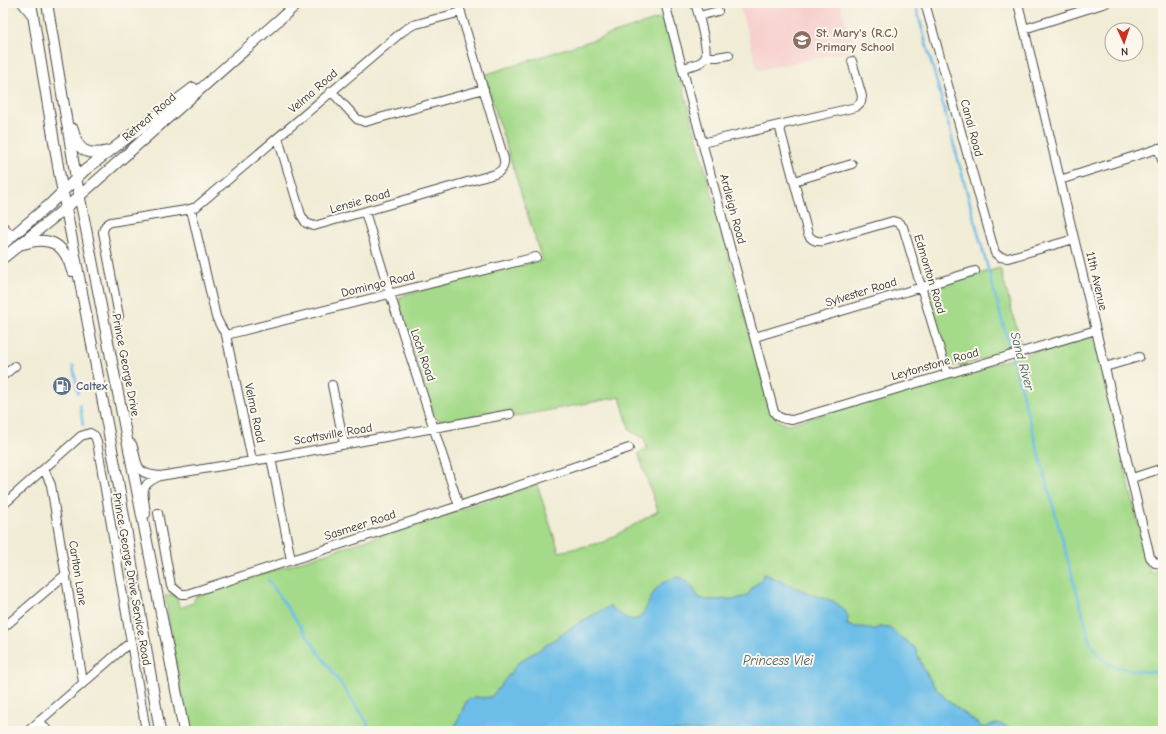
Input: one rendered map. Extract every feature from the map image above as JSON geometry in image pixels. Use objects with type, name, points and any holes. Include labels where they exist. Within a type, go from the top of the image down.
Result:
[{"type":"main road","points":[[31,3],[62,192],[85,304],[118,481],[160,731]]},
{"type":"main road","name":"Prince George Drive","points":[[48,3],[53,43],[79,196],[184,731]]},
{"type":"main road","name":"Retreat Road","points":[[3,258],[79,196],[298,3]]},
{"type":"main road","points":[[53,43],[67,95],[76,140],[84,150],[90,153],[97,154],[112,150]]},
{"type":"main road","name":"Retreat Road","points":[[3,244],[76,178],[235,57]]},
{"type":"main road","points":[[19,246],[31,241],[41,240],[49,241],[62,249],[67,256],[76,288],[85,304]]},
{"type":"street","points":[[22,3],[34,18]]},
{"type":"street","points":[[331,92],[357,119],[365,122],[484,89],[458,3]]},
{"type":"street","name":"Ardleigh Road","points":[[665,3],[755,336],[774,412],[781,418]]},
{"type":"street","points":[[682,68],[700,63],[706,57],[707,52],[695,3]]},
{"type":"street","name":"Canal Road","points":[[925,3],[994,250],[1000,257],[1008,258],[1074,239]]},
{"type":"street","name":"11th Avenue","points":[[1018,3],[1151,558],[1159,563]]},
{"type":"street","points":[[1024,29],[1106,3]]},
{"type":"street","points":[[699,16],[718,11]]},
{"type":"street","name":"Velma Road","points":[[119,316],[103,237],[104,227],[106,224],[192,209],[200,204],[407,28],[461,12]]},
{"type":"street","points":[[706,57],[717,58],[730,55]]},
{"type":"street","points":[[702,143],[853,108],[859,104],[862,96],[852,61]]},
{"type":"street","name":"Lensie Road","points":[[278,138],[301,215],[306,223],[314,226],[501,171],[504,166],[504,159],[484,89]]},
{"type":"street","name":"Edmonton Road","points":[[779,125],[808,234],[812,239],[817,242],[824,242],[893,221],[899,223],[904,230],[947,373]]},
{"type":"street","points":[[1060,180],[1161,148],[1163,163]]},
{"type":"street","points":[[794,181],[852,164]]},
{"type":"street","name":"Velma Road","points":[[192,209],[216,317],[226,334],[252,460]]},
{"type":"street","name":"Loch Road","points":[[365,212],[459,506]]},
{"type":"street","points":[[3,226],[12,236]]},
{"type":"street","name":"Domingo Road","points":[[226,334],[536,257]]},
{"type":"street","name":"Sylvester Road","points":[[755,336],[975,271]]},
{"type":"street","name":"Leytonstone Road","points":[[781,418],[792,420],[1096,330]]},
{"type":"street","points":[[1105,367],[1139,357]]},
{"type":"street","points":[[3,376],[14,366]]},
{"type":"street","points":[[332,385],[344,444]]},
{"type":"street","name":"Scottsville Road","points":[[149,551],[144,489],[148,482],[160,476],[271,458],[510,414]]},
{"type":"street","name":"Scottsville Road","points":[[124,425],[133,445],[140,468],[145,473],[160,476]]},
{"type":"street","name":"Prince George Drive Service Road","points":[[44,469],[81,436],[90,433],[95,436],[146,731]]},
{"type":"street","name":"Sasmeer Road","points":[[158,513],[170,582],[173,588],[180,594],[187,594],[459,506],[629,448]]},
{"type":"street","points":[[271,458],[291,560]]},
{"type":"street","points":[[1132,478],[1163,468]]},
{"type":"street","points":[[3,505],[44,469]]},
{"type":"street","name":"Carlton Lane","points":[[44,469],[51,485],[83,682]]},
{"type":"street","points":[[3,628],[66,574]]},
{"type":"street","points":[[28,731],[83,682],[126,646],[131,644]]},
{"type":"street","points":[[39,721],[48,731]]},
{"type":"shaded area","name":"St. Mary's (R.C.) Primary School","points":[[739,3],[840,3],[848,30],[851,31],[857,50],[758,70]]},
{"type":"green space","points":[[664,17],[770,408],[779,421],[789,424],[1085,337],[1091,338],[1094,341],[1150,573],[1163,568],[1163,731],[1010,731],[1010,729],[996,724],[983,728],[947,700],[935,687],[924,670],[915,648],[888,628],[879,627],[873,630],[850,626],[844,621],[833,601],[816,596],[764,574],[761,580],[753,587],[748,595],[737,599],[707,600],[699,598],[691,585],[647,609],[643,615],[634,620],[620,615],[610,607],[580,622],[520,661],[491,697],[475,697],[467,700],[453,731],[191,731],[178,678],[165,596],[175,594],[180,608],[193,603],[196,596],[537,484],[559,552],[604,542],[658,511],[638,453],[647,449],[644,438],[630,431],[620,397],[513,417],[511,410],[447,421],[438,420],[434,415],[399,304],[400,298],[406,294],[542,260],[484,75]]},
{"type":"green space","points":[[1000,268],[1022,347],[959,366],[952,365],[948,362],[928,297],[928,292],[933,287]]},
{"type":"water","name":"Princess Vlei","points":[[764,574],[816,596],[833,601],[844,609],[848,616],[847,625],[873,630],[879,627],[889,628],[915,648],[924,670],[935,687],[947,700],[983,728],[994,724],[1000,724],[1006,726],[1010,729],[1010,731],[453,731],[467,700],[475,697],[491,697],[520,661],[580,622],[610,606],[622,615],[631,619],[637,619],[642,616],[653,594],[659,586],[666,581],[678,577],[689,583],[699,598],[707,600],[737,599],[748,595],[753,587],[761,580]]},
{"type":"waterway","name":"Sand River","points":[[915,3],[1091,644],[1104,660],[1113,665],[1132,670],[1163,673]]},
{"type":"waterway","points":[[73,366],[78,393]]},
{"type":"waterway","points":[[80,405],[83,425]]},
{"type":"waterway","points":[[268,580],[366,720],[370,731]]},
{"type":"place","name":"St. Mary's (R.C.) Primary School","points":[[802,40]]},
{"type":"place","name":"Caltex","points":[[62,386]]}]
